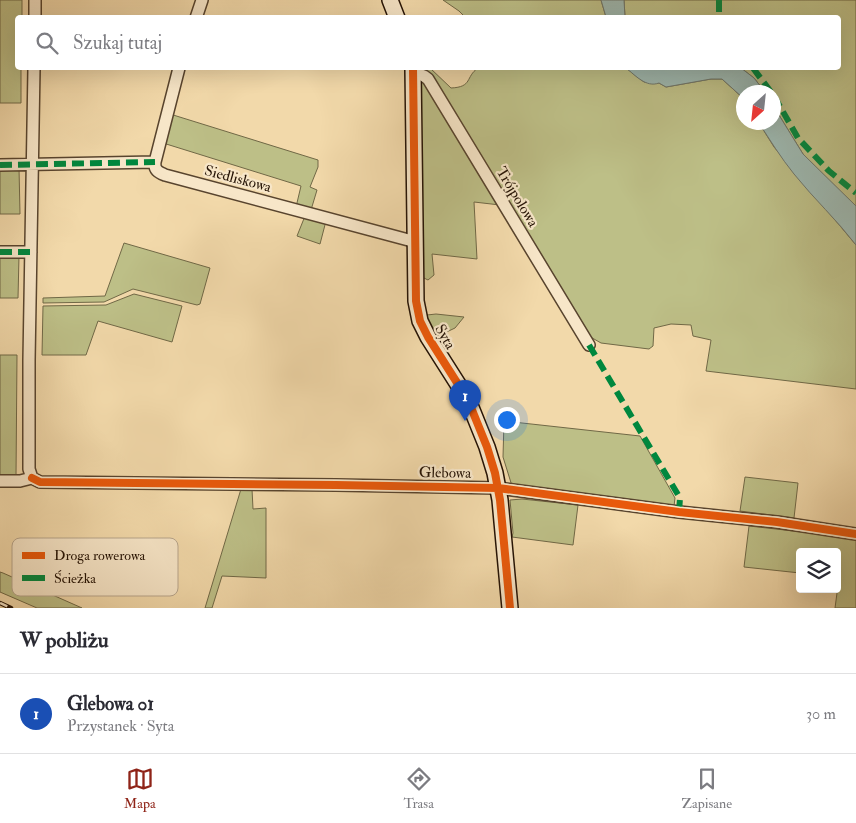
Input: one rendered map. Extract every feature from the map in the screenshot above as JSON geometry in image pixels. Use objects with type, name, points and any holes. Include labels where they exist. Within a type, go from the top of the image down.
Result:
[{"type":"street","points":[[35,0],[35,15]]},
{"type":"street","points":[[197,15],[202,0]]},
{"type":"street","points":[[390,0],[396,15]]},
{"type":"street","points":[[32,478],[29,469],[29,446],[34,70]]},
{"type":"street","points":[[0,165],[155,162],[178,70]]},
{"type":"street","name":"Syta","points":[[414,70],[416,301],[420,321],[468,402],[487,447],[498,488],[510,608]]},
{"type":"street","name":"Trójpolowa","points":[[414,70],[428,79],[589,345]]},
{"type":"street","name":"Siedliskowa","points":[[155,162],[157,171],[165,175],[416,242]]},
{"type":"street","points":[[0,252],[31,252]]},
{"type":"street","name":"Glebowa","points":[[0,481],[20,481],[32,478],[40,482],[336,484],[498,488],[679,512],[778,522],[856,534]]},
{"type":"green space","points":[[0,0],[22,0],[22,15],[15,15],[15,70],[21,70],[21,103],[0,103]]},
{"type":"green space","points":[[443,0],[601,0],[605,15],[463,15]]},
{"type":"green space","points":[[624,0],[856,0],[856,207],[803,154],[781,118],[781,85],[760,85],[744,70],[841,70],[841,15],[625,15]]},
{"type":"green space","points":[[424,70],[432,70],[451,88],[466,84],[475,70],[629,70],[644,82],[659,83],[666,87],[711,79],[722,79],[736,92],[736,130],[763,130],[774,147],[856,245],[856,389],[706,371],[711,340],[693,336],[691,325],[671,324],[654,328],[653,346],[649,349],[601,343],[587,335]]},
{"type":"green space","points":[[423,82],[427,85],[500,205],[474,202],[477,259],[432,254],[434,275],[428,280],[422,277],[420,84]]},
{"type":"green space","points":[[170,114],[318,160],[318,167],[310,187],[317,190],[311,210],[296,207],[301,186],[163,143]]},
{"type":"green space","points":[[0,168],[19,168],[20,214],[0,214]]},
{"type":"green space","points":[[305,216],[326,221],[320,244],[297,236]]},
{"type":"green space","points":[[124,243],[210,268],[200,304],[197,305],[133,289],[104,302],[43,303],[43,298],[105,296]]},
{"type":"green space","points":[[0,256],[19,256],[18,298],[0,298]]},
{"type":"green space","points":[[134,294],[182,306],[172,342],[98,321],[86,355],[42,355],[43,306],[106,305]]},
{"type":"green space","points":[[427,315],[464,317],[455,328],[434,338],[429,327]]},
{"type":"green space","points":[[0,355],[17,355],[16,476],[0,476]]},
{"type":"green space","points":[[504,421],[640,436],[675,498],[674,506],[512,486],[503,457]]},
{"type":"green space","points":[[745,477],[798,483],[794,518],[740,511]]},
{"type":"green space","points":[[241,489],[252,489],[253,509],[266,508],[266,578],[222,576],[212,608],[205,608]]},
{"type":"green space","points":[[522,499],[578,505],[573,545],[512,537],[510,500]]},
{"type":"green space","points":[[749,526],[856,538],[856,608],[835,608],[837,593],[841,593],[841,548],[796,548],[796,573],[744,567]]},
{"type":"green space","points":[[0,572],[12,577],[12,596],[55,596],[82,608],[37,608],[0,592]]},
{"type":"water","points":[[601,0],[624,0],[625,15],[605,15]]},
{"type":"water","points":[[628,70],[744,70],[760,85],[736,85],[736,92],[722,79],[711,79],[666,87],[659,83],[650,84]]},
{"type":"water","points":[[781,118],[803,154],[856,206],[856,245],[809,192],[780,155],[764,130],[781,130]]},
{"type":"railway","points":[[0,603],[11,608]]},
{"type":"marked path","points":[[719,0],[720,15]]},
{"type":"marked path","points":[[754,70],[766,85]]},
{"type":"marked path","points":[[781,108],[798,138],[829,171],[856,193]]},
{"type":"marked path","points":[[0,165],[155,162]]},
{"type":"marked path","points":[[0,252],[31,252]]},
{"type":"marked path","points":[[589,345],[680,498],[679,512]]},
{"type":"cycle path","points":[[413,70],[416,301],[420,321],[428,337],[468,400],[487,447],[495,473],[500,500],[510,608]]},
{"type":"cycle path","points":[[32,478],[40,482],[498,488],[679,512],[777,522],[856,534]]},
{"type":"place","name":"Glebowa 01","points":[[465,421]]}]
